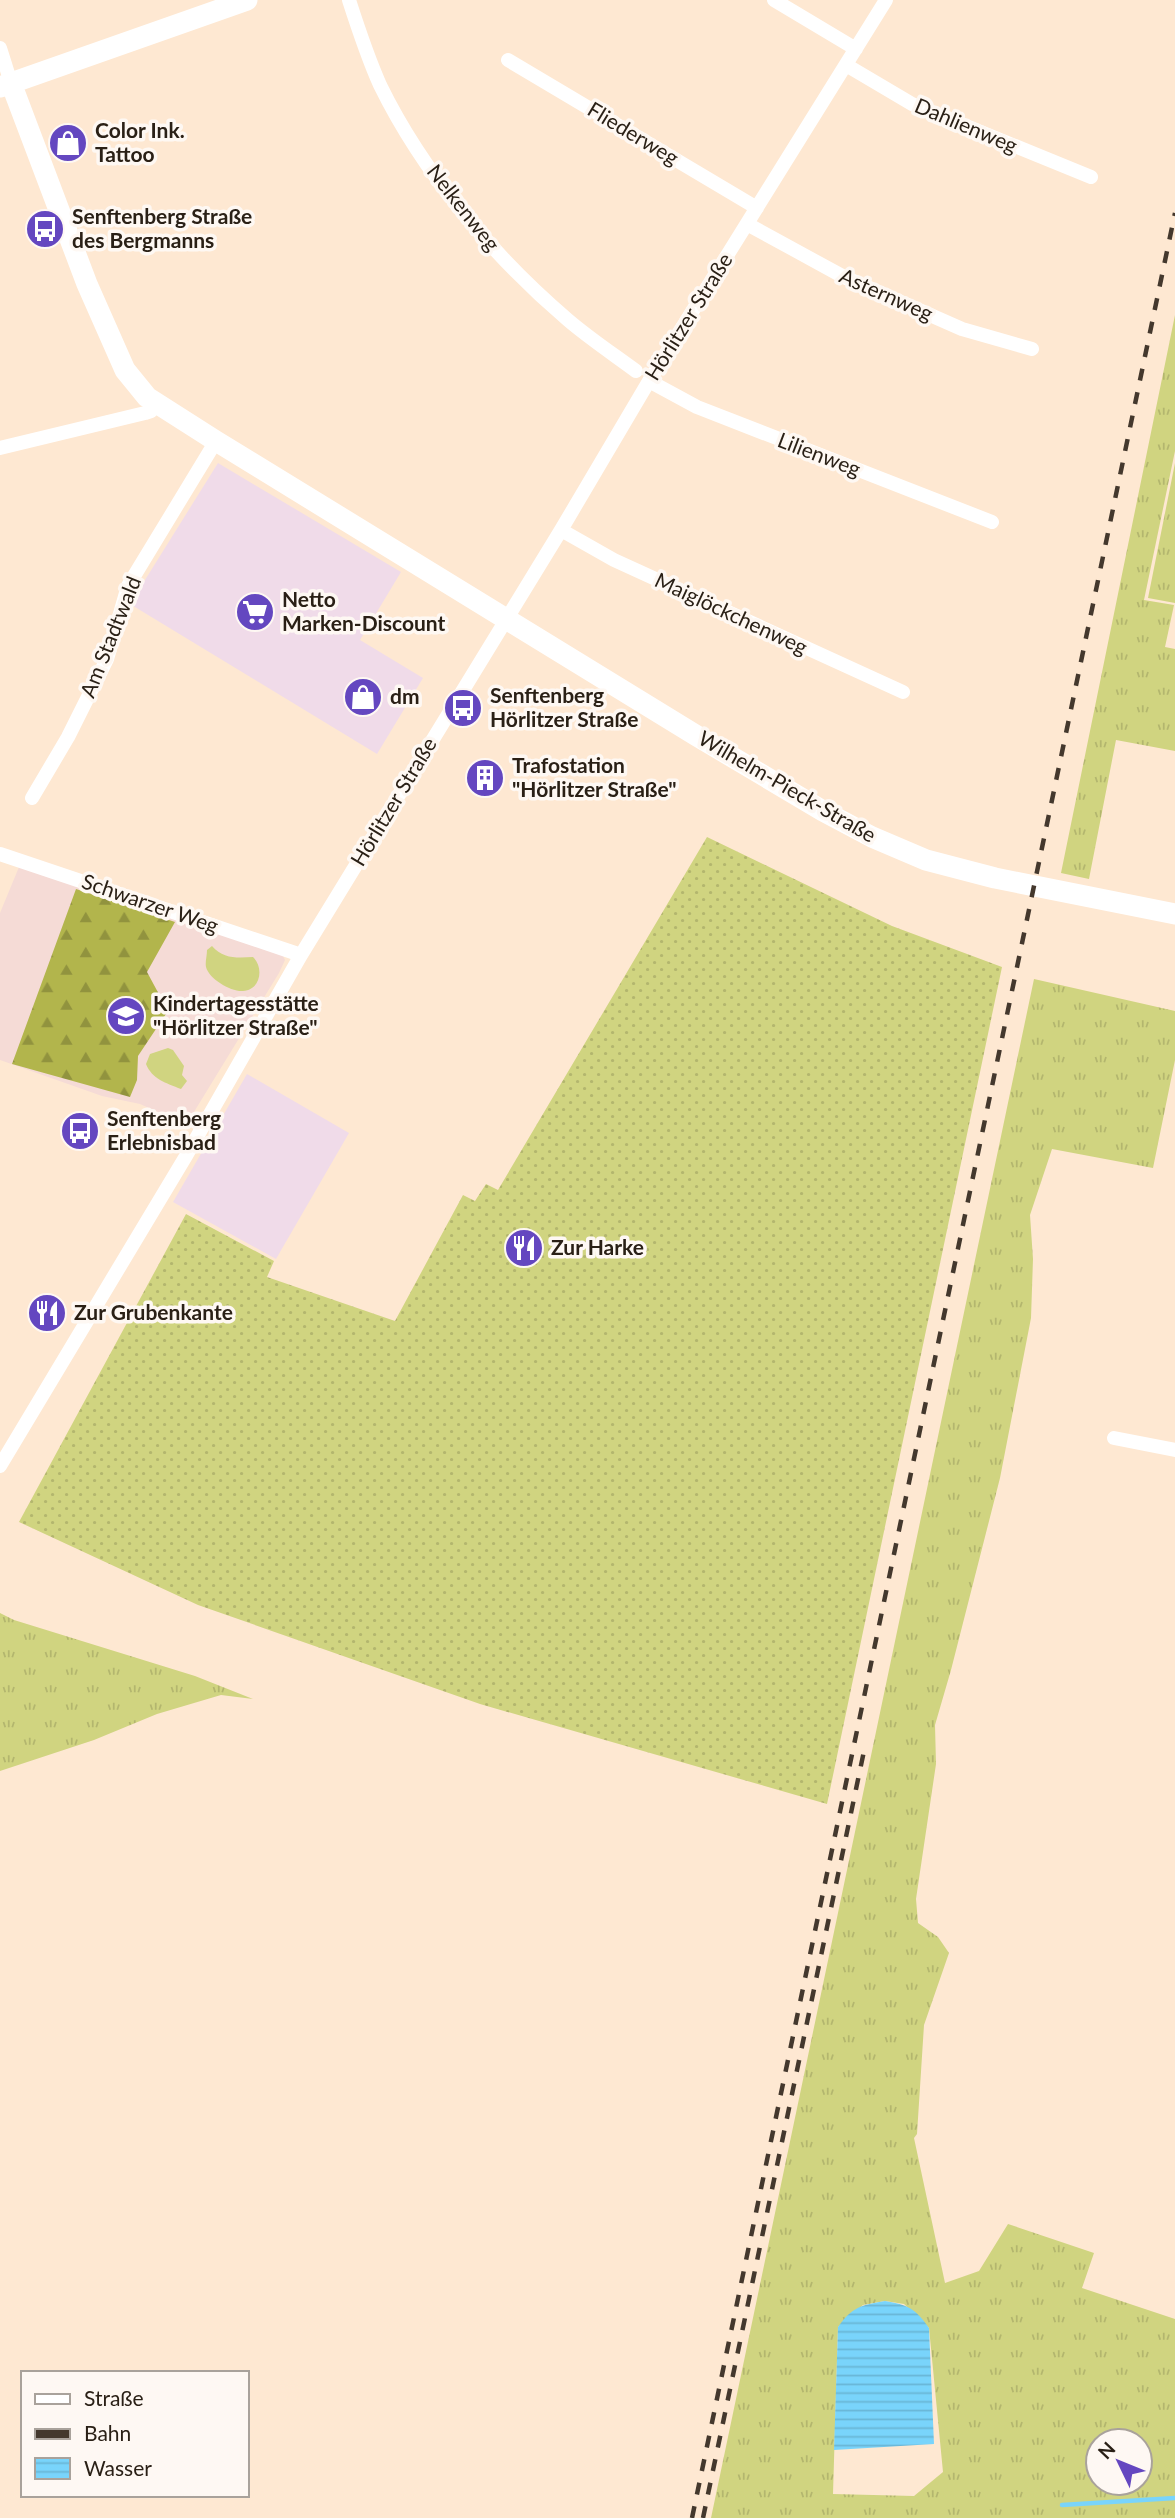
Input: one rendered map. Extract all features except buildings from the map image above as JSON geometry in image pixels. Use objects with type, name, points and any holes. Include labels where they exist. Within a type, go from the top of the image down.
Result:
[{"type":"main road","points":[[5,85],[247,0]]},
{"type":"main road","name":"Wilhelm-Pieck-Straße","points":[[5,85],[125,370],[136,386],[157,403],[506,619],[823,811],[872,837],[926,860],[995,878],[1175,915]]},
{"type":"street","name":"Nelkenweg","points":[[349,0],[380,83],[402,124],[473,226],[508,264],[569,321],[636,371]]},
{"type":"street","points":[[774,0],[856,49]]},
{"type":"street","name":"Hörlitzer Straße","points":[[0,1465],[179,1168],[301,955],[649,381],[886,0]]},
{"type":"street","points":[[0,48],[5,85]]},
{"type":"street","name":"Fliederweg","points":[[508,60],[757,208]]},
{"type":"street","name":"Dahlienweg","points":[[846,65],[912,104],[1091,177]]},
{"type":"street","name":"Asternweg","points":[[747,224],[855,283],[961,329],[1032,349]]},
{"type":"street","name":"Lilienweg","points":[[649,381],[697,407],[992,522]]},
{"type":"street","points":[[0,448],[145,413],[151,411],[157,403]]},
{"type":"street","name":"Am Stadtwald","points":[[32,798],[68,737],[107,659],[128,586],[216,441]]},
{"type":"street","name":"Maiglöckchenweg","points":[[561,530],[614,560],[903,692]]},
{"type":"street","name":"Schwarzer Weg","points":[[0,854],[301,955]]},
{"type":"street","points":[[1114,1438],[1175,1450]]},
{"type":"shaded area","points":[[218,463],[401,572],[360,640],[423,678],[377,754],[130,604]]},
{"type":"shaded area","name":"Kindertagesstätte \"Hörlitzer Straße\"","points":[[19,867],[282,954],[285,960],[279,973],[186,1125],[140,1104],[102,1096],[0,1060],[0,913]]},
{"type":"shaded area","points":[[247,1074],[349,1133],[276,1259],[173,1202]]},
{"type":"green space","points":[[1175,315],[1175,451],[1144,600],[1174,605],[1165,647],[1175,649],[1175,751],[1116,740],[1089,879],[1061,873]]},
{"type":"green space","points":[[1175,463],[1175,603],[1148,598]]},
{"type":"green space","points":[[707,837],[892,926],[1002,967],[827,1804],[480,1704],[198,1605],[19,1522],[186,1214],[274,1261],[267,1277],[395,1321],[463,1195],[475,1201],[486,1184],[498,1190]]},
{"type":"green space","points":[[76,889],[175,922],[147,972],[168,1011],[138,1056],[137,1080],[130,1097],[12,1064]]},
{"type":"green space","points":[[212,946],[226,955],[253,957],[259,966],[259,977],[254,987],[243,991],[233,989],[211,976],[206,963],[207,950]]},
{"type":"green space","points":[[1034,979],[1175,1011],[1175,1060],[1153,1168],[1052,1149],[1030,1215],[1033,1259],[1031,1318],[1000,1478],[935,1725],[936,1764],[916,1899],[918,1923],[938,1937],[949,1953],[924,2025],[917,2134],[914,2138],[945,2283],[979,2271],[1008,2224],[1094,2253],[1082,2288],[1175,2319],[1175,2518],[711,2518]],"holes":[[[885,2301],[904,2304],[929,2328],[943,2472],[914,2496],[833,2494],[838,2327],[863,2305]]]},
{"type":"green space","points":[[168,1048],[173,1050],[184,1066],[182,1075],[187,1081],[181,1089],[156,1077],[146,1064],[150,1054]]},
{"type":"green space","points":[[0,1613],[14,1620],[195,1676],[253,1699],[221,1695],[157,1714],[94,1740],[0,1771]]},
{"type":"water","points":[[885,2301],[910,2308],[929,2328],[934,2444],[834,2450],[838,2327],[858,2308]]},
{"type":"waterway","points":[[1062,2505],[1175,2498]]},
{"type":"railway","points":[[692,2518],[1175,213]]},
{"type":"railway","points":[[703,2518],[864,1751]]},
{"type":"place","name":"Color Ink. Tattoo","points":[[68,143]]},
{"type":"place","name":"Senftenberg Straße des Bergmanns","points":[[45,229]]},
{"type":"place","name":"Netto Marken-Discount","points":[[255,612]]},
{"type":"place","name":"dm","points":[[363,697]]},
{"type":"place","name":"Senftenberg Hörlitzer Straße","points":[[463,708]]},
{"type":"place","name":"Trafostation \"Hörlitzer Straße\"","points":[[485,778]]},
{"type":"place","name":"Kindertagesstätte \"Hörlitzer Straße\"","points":[[126,1016]]},
{"type":"place","name":"Senftenberg Erlebnisbad","points":[[80,1131]]},
{"type":"place","name":"Zur Harke","points":[[524,1248]]},
{"type":"place","name":"Zur Grubenkante","points":[[47,1313]]}]
